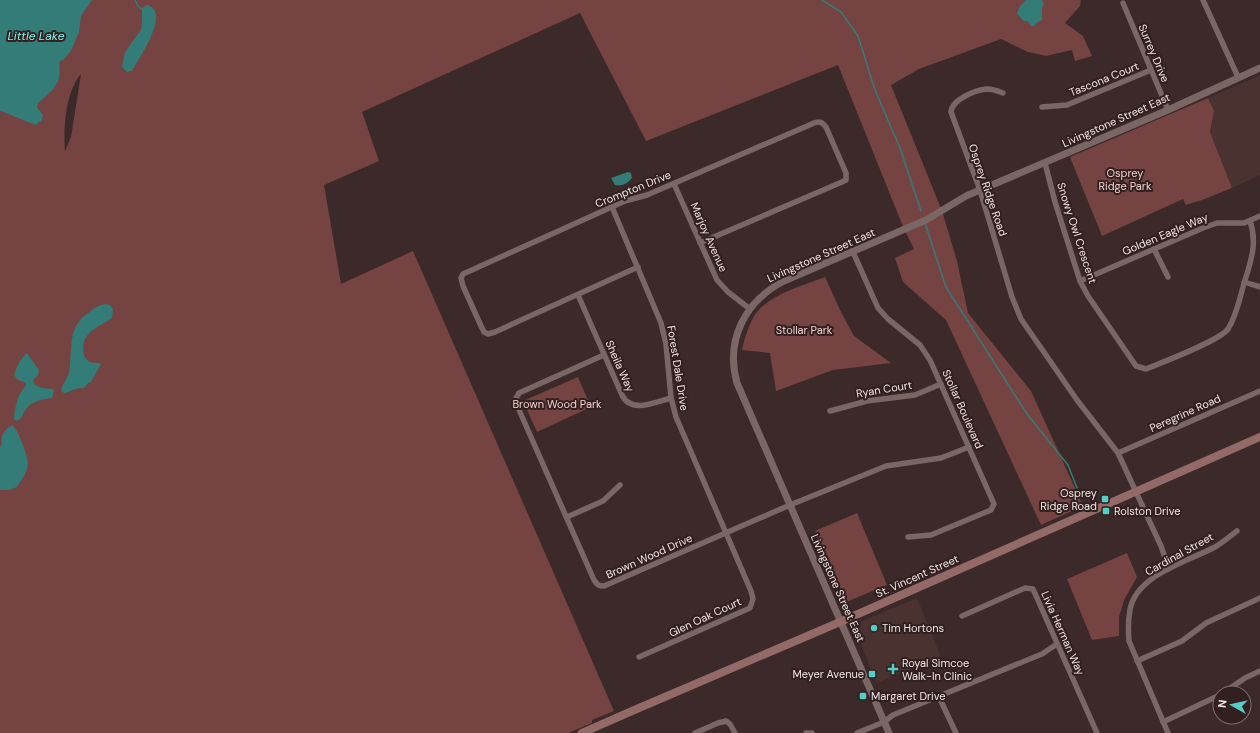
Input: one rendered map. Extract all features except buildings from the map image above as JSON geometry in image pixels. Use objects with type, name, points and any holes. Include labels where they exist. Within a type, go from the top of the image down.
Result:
[{"type":"main road","name":"St. Vincent Street","points":[[582,733],[841,622],[1260,437]]},
{"type":"street","points":[[1203,0],[1238,77]]},
{"type":"street","name":"Surrey Drive","points":[[1122,3],[1168,110]]},
{"type":"street","name":"Livingstone Street East","points":[[889,733],[736,383],[733,359],[739,328],[750,309],[759,298],[778,285],[926,220],[959,200],[980,190],[1168,110],[1260,68]]},
{"type":"street","name":"Tascona Court","points":[[1042,107],[1066,105],[1151,70]]},
{"type":"street","name":"Osprey Ridge Road","points":[[1003,92],[989,89],[978,91],[957,100],[951,107],[952,117],[980,190],[1012,297],[1021,319],[1077,400],[1118,453],[1135,492]]},
{"type":"street","name":"Crompton Drive","points":[[638,267],[488,334],[484,332],[481,326],[463,286],[461,278],[463,274],[625,201],[647,195],[818,121],[822,122],[826,127],[846,173],[846,180],[700,243]]},
{"type":"street","name":"Snowy Owl Crescent","points":[[1045,163],[1055,202],[1080,281],[1088,296],[1136,366],[1146,369],[1211,341],[1227,330],[1236,314],[1244,282],[1253,256],[1254,245],[1250,221]]},
{"type":"street","name":"Marjoy Avenue","points":[[674,184],[700,243],[722,287],[750,309]]},
{"type":"street","name":"Forest Dale Drive","points":[[612,207],[657,313],[663,332],[666,344],[671,398],[680,428],[726,533]]},
{"type":"street","name":"Golden Eagle Way","points":[[1080,281],[1212,224],[1236,224],[1250,221],[1260,216]]},
{"type":"street","points":[[1154,250],[1168,277]]},
{"type":"street","name":"Stollar Boulevard","points":[[853,252],[878,308],[888,319],[920,345],[930,360],[993,501],[993,508],[991,510],[931,536],[908,537]]},
{"type":"street","points":[[1244,282],[1260,287]]},
{"type":"street","name":"Sheila Way","points":[[578,295],[626,402],[636,406],[671,398]]},
{"type":"street","name":"Brown Wood Drive","points":[[604,355],[519,393],[516,398],[516,403],[594,580],[600,586],[604,586],[790,505],[886,466],[941,458],[969,448]]},
{"type":"street","name":"Ryan Court","points":[[830,411],[867,401],[915,395],[941,384]]},
{"type":"street","name":"Peregrine Road","points":[[1118,453],[1260,391]]},
{"type":"street","points":[[567,517],[603,501],[620,485]]},
{"type":"street","points":[[1135,492],[1161,546],[1169,569]]},
{"type":"street","name":"Cardinal Street","points":[[1168,733],[1129,641],[1128,626],[1130,609],[1137,594],[1148,581],[1216,546],[1237,531]]},
{"type":"street","name":"Glen Oak Court","points":[[639,657],[750,608],[753,599],[751,591],[726,533]]},
{"type":"street","name":"Livia Herman Way","points":[[962,616],[1026,588],[1030,588],[1035,592],[1097,733]]},
{"type":"street","points":[[1137,661],[1182,641],[1206,623],[1260,598]]},
{"type":"street","points":[[857,733],[884,722],[893,716],[1042,654],[1057,644]]},
{"type":"street","points":[[1235,685],[1260,671]]},
{"type":"street","points":[[939,697],[956,733]]},
{"type":"street","points":[[1163,722],[1212,699]]},
{"type":"street","points":[[695,733],[718,723],[726,722],[730,724],[734,733]]},
{"type":"street","points":[[806,733],[812,733]]},
{"type":"shaded area","points":[[1260,75],[1260,175],[1232,188],[1210,132],[1214,111],[1208,98]]},
{"type":"shaded area","points":[[917,598],[941,657],[877,683],[853,625]]},
{"type":"green space","points":[[0,0],[1081,0],[1080,6],[1065,23],[1083,36],[1092,56],[1075,61],[1072,50],[1046,56],[1028,52],[1001,39],[919,69],[891,85],[942,211],[957,261],[968,313],[1031,391],[1083,506],[1041,525],[946,320],[903,282],[895,258],[914,249],[904,229],[838,65],[646,141],[580,13],[362,112],[379,161],[324,185],[341,284],[413,251],[614,711],[592,720],[592,723],[568,733],[0,733]],"holes":[[[81,74],[71,137],[65,151],[65,121],[69,100],[76,81]]]},
{"type":"green space","name":"Osprey Ridge Park","points":[[1208,98],[1214,111],[1210,132],[1232,188],[1186,205],[1183,199],[1102,236],[1070,157]]},
{"type":"green space","name":"Stollar Park","points":[[825,277],[854,336],[891,363],[833,370],[776,391],[770,353],[742,350],[750,325],[757,312],[771,300],[788,291]]},
{"type":"green space","name":"Brown Wood Park","points":[[578,377],[591,407],[537,432],[523,401]]},
{"type":"green space","points":[[857,513],[887,585],[846,602],[815,531]]},
{"type":"green space","points":[[1127,553],[1137,577],[1124,600],[1119,617],[1119,636],[1092,640],[1067,579]]},
{"type":"water","name":"Little Lake","points":[[0,0],[92,0],[81,16],[79,32],[71,51],[63,60],[60,61],[60,76],[56,86],[38,103],[37,108],[43,115],[42,120],[36,125],[0,111]]},
{"type":"water","points":[[1026,0],[1042,0],[1044,4],[1042,7],[1042,20],[1034,26],[1031,26],[1028,21],[1023,21],[1017,13],[1020,6]]},
{"type":"water","points":[[146,5],[153,9],[156,16],[155,25],[146,47],[132,71],[127,72],[122,67],[125,52],[140,31],[142,26],[142,9]]},
{"type":"water","points":[[628,172],[631,173],[632,178],[627,183],[623,185],[615,185],[611,178]]},
{"type":"water","points":[[106,304],[110,305],[113,309],[112,318],[89,333],[84,342],[83,348],[83,353],[86,359],[92,363],[101,364],[91,382],[84,388],[79,388],[64,393],[61,391],[69,372],[72,339],[75,328],[81,319],[91,310]]},
{"type":"water","points":[[27,353],[39,370],[38,375],[33,380],[35,385],[42,388],[53,389],[54,391],[52,398],[32,404],[17,421],[14,419],[16,406],[20,393],[26,386],[26,383],[18,380],[14,375],[19,363]]},
{"type":"water","points":[[12,425],[22,443],[28,460],[28,467],[17,487],[9,490],[0,490],[0,447],[4,433]]},
{"type":"waterway","points":[[135,0],[138,6],[142,9]]},
{"type":"waterway","points":[[822,0],[841,12],[858,36],[875,90],[900,148],[921,211]]},
{"type":"waterway","points":[[925,223],[946,287],[1027,414],[1068,465],[1077,488]]},
{"type":"place","name":"Osprey Ridge Road","points":[[1105,499]]},
{"type":"place","name":"Rolston Drive","points":[[1106,511]]},
{"type":"place","name":"Tim Hortons","points":[[874,628]]},
{"type":"place","name":"Royal Simcoe Walk-In Clinic","points":[[893,669]]},
{"type":"place","name":"Meyer Avenue","points":[[872,674]]},
{"type":"place","name":"Margaret Drive","points":[[863,696]]}]
